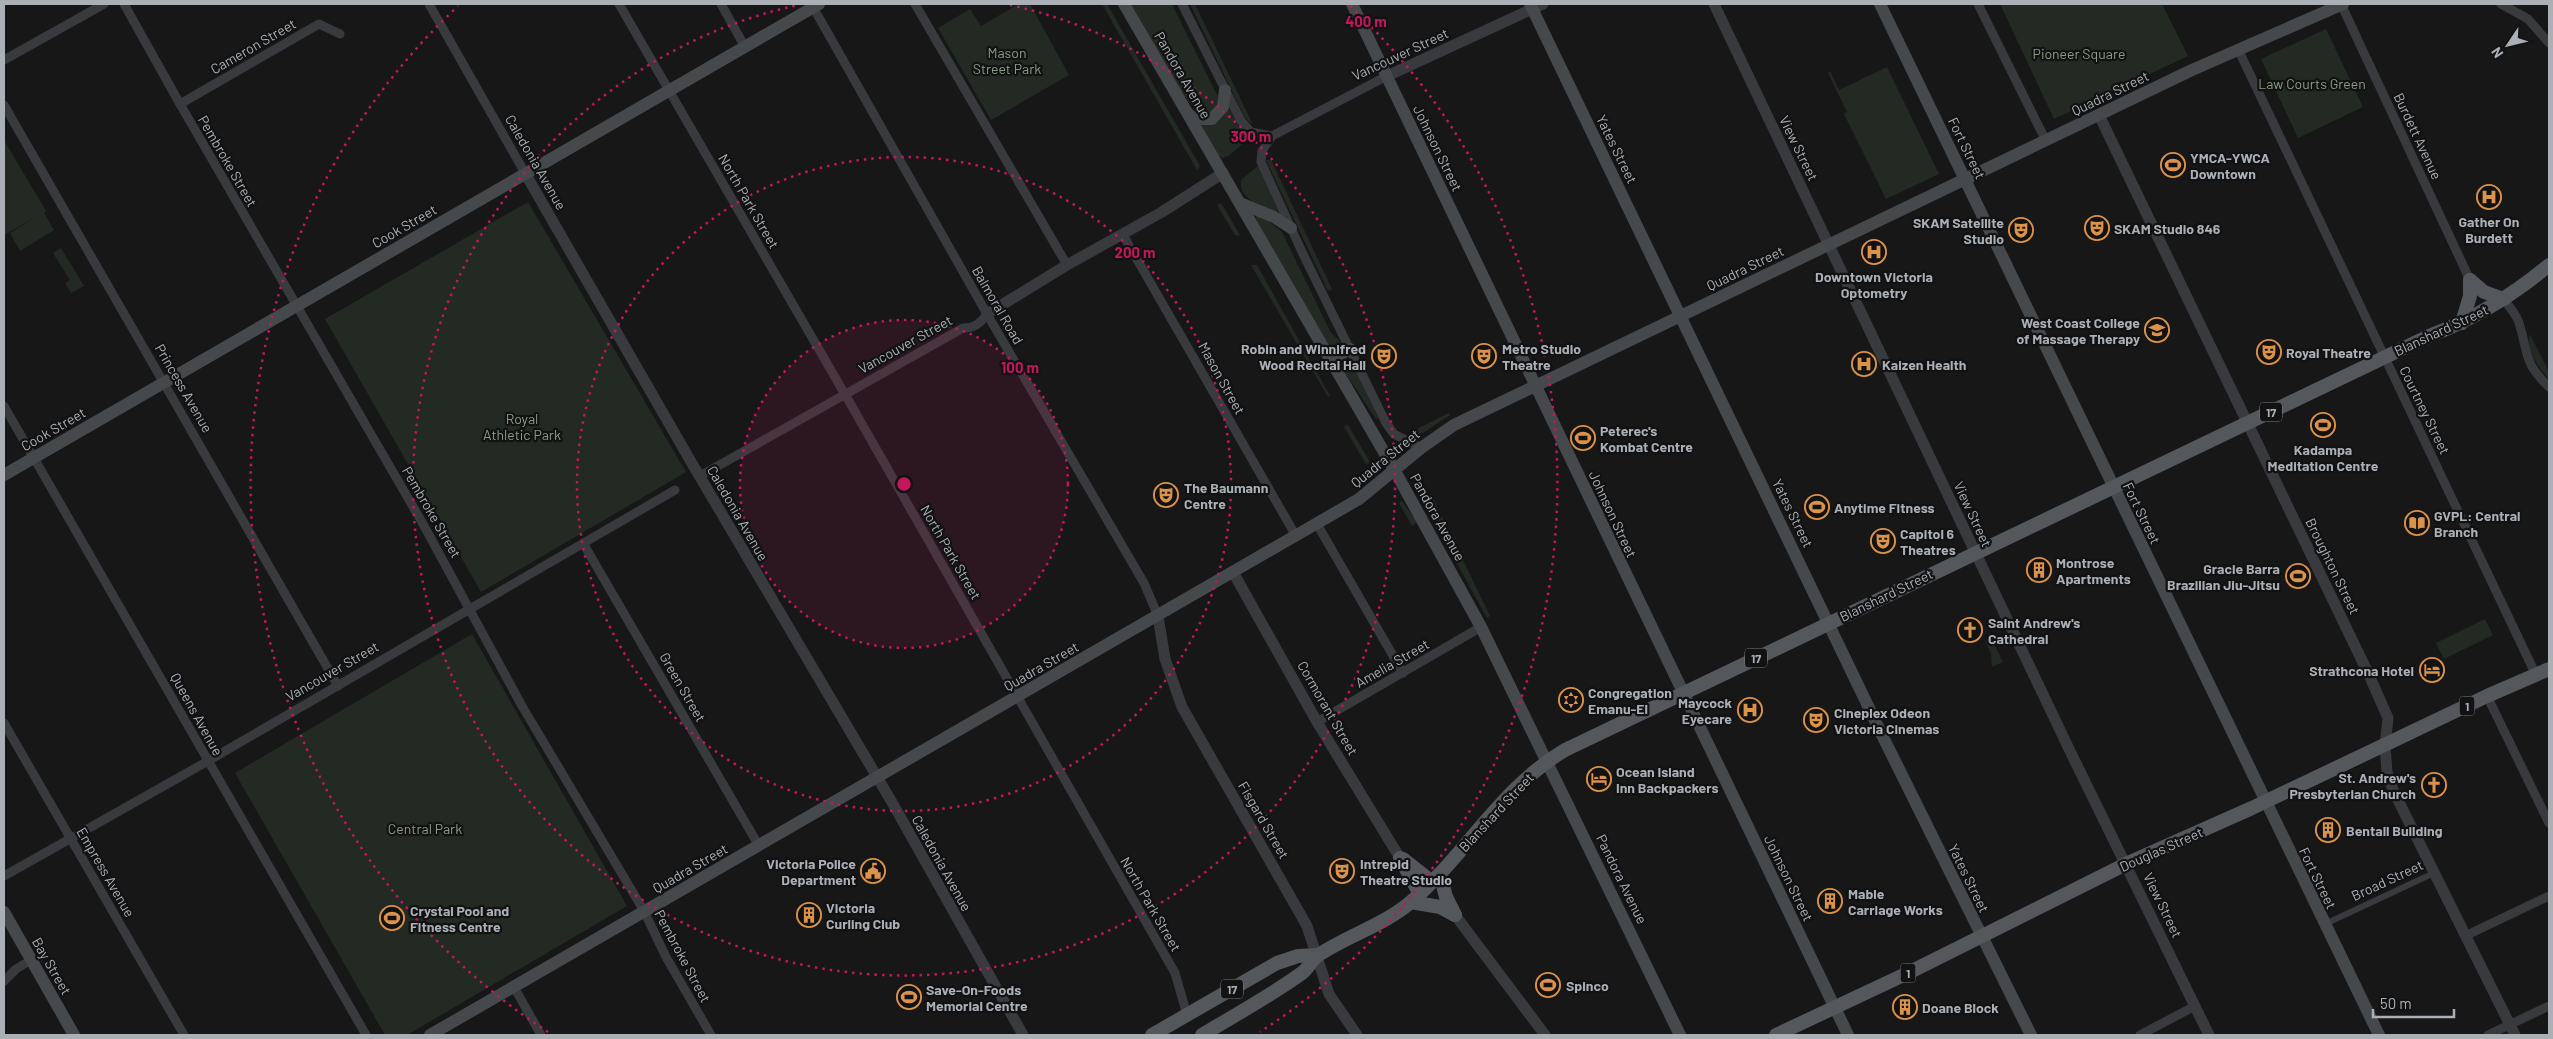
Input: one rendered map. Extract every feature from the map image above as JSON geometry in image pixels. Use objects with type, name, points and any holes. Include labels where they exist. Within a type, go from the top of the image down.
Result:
[{"type":"main road","name":"Pandora Avenue","points":[[1124,4],[1395,471],[1481,627],[1680,1035]]},
{"type":"main road","name":"Johnson Street","points":[[1352,4],[1848,1035]]},
{"type":"main road","name":"Fort Street","points":[[1880,4],[2264,802],[2379,1035]]},
{"type":"main road","name":"Quadra Street","points":[[430,1035],[1363,497],[1421,448],[1454,425],[2238,49],[2342,4]]},
{"type":"main road","name":"Cook Street","points":[[4,475],[816,5]]},
{"type":"main road","name":"Yates Street","points":[[1535,5],[1681,315],[2031,1035]]},
{"type":"main road","points":[[1188,114],[1195,119],[1212,119],[1223,107],[1225,90]]},
{"type":"main road","points":[[1240,203],[1274,217],[1291,228]]},
{"type":"main road","name":"Blanshard Street","points":[[1207,1034],[1306,970],[1318,955],[1416,898],[1436,878],[1512,791],[1547,761],[1975,552],[2385,357],[2462,323],[2504,299],[2549,265]]},
{"type":"main road","points":[[2470,280],[2484,292],[2504,299]]},
{"type":"main road","points":[[2462,323],[2470,296],[2470,280]]},
{"type":"main road","points":[[1330,360],[1350,349]]},
{"type":"main road","name":"Douglas Street","points":[[1776,1035],[1982,937],[2126,864],[2386,746],[2487,696],[2549,669]]},
{"type":"main road","points":[[1400,858],[1407,860],[1436,878],[1455,915]]},
{"type":"main road","points":[[1400,858],[1416,898],[1455,915]]},
{"type":"main road","name":"Bay Street","points":[[4,912],[74,1035]]},
{"type":"main road","name":"Blanshard Street","points":[[1152,1035],[1277,963],[1298,956],[1318,955]]},
{"type":"street","points":[[4,60],[104,4]]},
{"type":"street","name":"Pembroke Street","points":[[124,4],[470,608],[526,713],[644,912],[666,957],[710,1035]]},
{"type":"street","name":"Caledonia Avenue","points":[[429,4],[700,476],[877,778],[1023,1035]]},
{"type":"street","name":"North Park Street","points":[[619,4],[1175,973],[1187,1015]]},
{"type":"street","points":[[720,4],[745,47]]},
{"type":"street","points":[[915,4],[1067,265]]},
{"type":"street","name":"Pandora Avenue","points":[[1182,4],[1245,127],[1252,132],[1272,136]]},
{"type":"street","name":"View Street","points":[[1714,4],[1975,552],[2209,1035]]},
{"type":"street","points":[[1978,4],[2046,141]]},
{"type":"street","name":"Burdett Avenue","points":[[2342,4],[2470,280]]},
{"type":"street","points":[[2500,4],[2528,20],[2549,43]]},
{"type":"street","name":"Balmoral Road","points":[[816,5],[987,314],[1144,583],[1158,616]]},
{"type":"street","name":"Vancouver Street","points":[[1272,136],[1387,76],[1535,5]]},
{"type":"street","name":"Cameron Street","points":[[180,104],[320,24],[340,34]]},
{"type":"street","name":"Courtney Street","points":[[2238,49],[2536,675]]},
{"type":"street","name":"Princess Avenue","points":[[4,105],[165,382],[338,686]]},
{"type":"street","name":"Broughton Street","points":[[2099,115],[2388,718],[2387,772],[2393,790],[2513,1030]]},
{"type":"street","points":[[1272,136],[1262,152],[1261,162],[1291,228],[1394,434],[1421,448]]},
{"type":"street","name":"Vancouver Street","points":[[700,476],[963,328],[970,329],[982,322],[987,314],[1067,265],[1123,235],[1223,173]]},
{"type":"street","name":"Mason Street","points":[[1123,235],[1296,536]]},
{"type":"street","points":[[2504,299],[2519,321],[2526,355],[2534,373],[2549,387]]},
{"type":"street","name":"Queens Avenue","points":[[4,406],[366,1035]]},
{"type":"street","name":"Vancouver Street","points":[[4,876],[208,762],[675,490]]},
{"type":"street","points":[[1317,524],[1403,673]]},
{"type":"street","name":"Green Street","points":[[583,543],[759,846]]},
{"type":"street","name":"Cormorant Street","points":[[1233,572],[1317,722],[1400,858]]},
{"type":"street","name":"Fisgard Street","points":[[1158,616],[1165,659],[1182,707],[1307,926],[1318,955],[1329,994],[1357,1035]]},
{"type":"street","name":"Amelia Street","points":[[1317,722],[1481,627]]},
{"type":"street","points":[[2487,696],[2549,823]]},
{"type":"street","name":"Empress Avenue","points":[[4,723],[184,1035]]},
{"type":"street","name":"Broad Street","points":[[2324,924],[2434,873]]},
{"type":"street","points":[[2465,936],[2549,896]]},
{"type":"street","points":[[1455,915],[1545,1035]]},
{"type":"street","points":[[4,981],[16,969],[31,960]]},
{"type":"street","points":[[514,987],[541,1035]]},
{"type":"street","points":[[2140,1035],[2153,1032],[2195,1006]]},
{"type":"street","points":[[2488,1035],[2513,1030],[2549,1006]]},
{"type":"green space","name":"Mason Street Park","points":[[1019,4],[1030,4],[1069,75],[991,120],[938,28],[970,9],[981,26]]},
{"type":"green space","points":[[1102,4],[1107,4],[1200,166],[1197,170]]},
{"type":"green space","points":[[1131,4],[1172,4],[1218,97],[1218,103],[1211,113],[1203,114],[1194,108],[1185,96],[1164,64]]},
{"type":"green space","points":[[1190,4],[1195,4],[1253,125],[1245,118]]},
{"type":"green space","name":"Pioneer Square","points":[[2000,4],[2162,4],[2188,56],[2054,119]]},
{"type":"green space","name":"Law Courts Green","points":[[2326,29],[2363,107],[2298,138],[2261,59]]},
{"type":"green space","points":[[1887,67],[1939,174],[1886,199],[1844,114],[1847,112],[1828,73],[1830,71],[1839,90]]},
{"type":"green space","points":[[1229,109],[1238,126],[1252,136],[1223,158],[1219,156],[1201,126],[1218,121]]},
{"type":"green space","points":[[4,140],[46,211],[44,213],[54,230],[20,251],[10,233],[36,217],[4,235]]},
{"type":"green space","points":[[1266,160],[1271,160],[1332,289],[1328,291]]},
{"type":"green space","points":[[1258,166],[1278,212],[1253,202],[1243,193],[1241,180]]},
{"type":"green space","name":"Royal Athletic Park","points":[[528,202],[686,472],[481,592],[325,319]]},
{"type":"green space","points":[[1221,203],[1240,235],[1235,235],[1217,205]]},
{"type":"green space","points":[[1255,214],[1266,219],[1282,232],[1331,333],[1340,341],[1339,348],[1331,353],[1258,226]]},
{"type":"green space","points":[[61,248],[84,286],[71,293],[65,283],[70,280],[53,253]]},
{"type":"green space","points":[[1251,265],[1257,265],[1330,396],[1328,397]]},
{"type":"green space","points":[[2530,334],[2549,372],[2549,379],[2531,353]]},
{"type":"green space","points":[[1346,358],[1351,361],[1378,418],[1376,419],[1340,365],[1341,361]]},
{"type":"green space","points":[[1449,413],[1450,415],[1423,433],[1410,436],[1417,429]]},
{"type":"green space","points":[[1348,425],[1370,462],[1366,464],[1344,427]]},
{"type":"green space","points":[[1431,494],[1490,616],[1487,618],[1423,502],[1425,497]]},
{"type":"green space","points":[[1402,501],[1417,522],[1412,526],[1399,503]]},
{"type":"green space","points":[[2485,619],[2493,635],[2444,659],[2436,643]]},
{"type":"green space","name":"Central Park","points":[[472,634],[627,906],[407,1035],[385,1035],[235,773]]},
{"type":"green space","points":[[1991,638],[2003,662],[1992,667],[1991,653],[1985,641]]},
{"type":"place","name":"YMCA-YWCA Downtown","points":[[2173,165]]},
{"type":"place","name":"Gather On Burdett","points":[[2489,197]]},
{"type":"place","name":"SKAM Studio 846","points":[[2097,228]]},
{"type":"place","name":"SKAM Satellite Studio","points":[[2021,230]]},
{"type":"place","name":"Downtown Victoria Optometry","points":[[1874,252]]},
{"type":"place","name":"West Coast College of Massage Therapy","points":[[2157,330]]},
{"type":"place","name":"Royal Theatre","points":[[2269,352]]},
{"type":"place","name":"Robin and Winnifred Wood Recital Hall","points":[[1384,356]]},
{"type":"place","name":"Metro Studio Theatre","points":[[1484,356]]},
{"type":"place","name":"Kaizen Health","points":[[1864,364]]},
{"type":"place","name":"Kadampa Meditation Centre","points":[[2323,425]]},
{"type":"place","name":"Peterec's Kombat Centre","points":[[1583,438]]},
{"type":"place","name":"The Baumann Centre","points":[[1166,495]]},
{"type":"place","name":"Anytime Fitness","points":[[1817,507]]},
{"type":"place","name":"GVPL: Central Branch","points":[[2417,523]]},
{"type":"place","name":"Capitol 6 Theatres","points":[[1883,541]]},
{"type":"place","name":"Montrose Apartments","points":[[2039,570]]},
{"type":"place","name":"Gracie Barra Brazilian Jiu-Jitsu","points":[[2298,576]]},
{"type":"place","name":"Saint Andrew's Cathedral","points":[[1970,630]]},
{"type":"place","name":"Strathcona Hotel","points":[[2432,670]]},
{"type":"place","name":"Congregation Emanu-El","points":[[1571,700]]},
{"type":"place","name":"Maycock Eyecare","points":[[1750,710]]},
{"type":"place","name":"Cineplex Odeon Victoria Cinemas","points":[[1816,720]]},
{"type":"place","name":"Ocean Island Inn Backpackers","points":[[1599,779]]},
{"type":"place","name":"St. Andrew's Presbyterian Church","points":[[2434,785]]},
{"type":"place","name":"Bentall Building","points":[[2328,830]]},
{"type":"place","name":"Victoria Police Department","points":[[873,871]]},
{"type":"place","name":"Intrepid Theatre Studio","points":[[1342,871]]},
{"type":"place","name":"Mable Carriage Works","points":[[1830,901]]},
{"type":"place","name":"Victoria Curling Club","points":[[809,915]]},
{"type":"place","name":"Crystal Pool and Fitness Centre","points":[[392,918]]},
{"type":"place","name":"Spinco","points":[[1548,985]]},
{"type":"place","name":"Save-On-Foods Memorial Centre","points":[[909,997]]},
{"type":"place","name":"Doane Block","points":[[1905,1007]]}]
